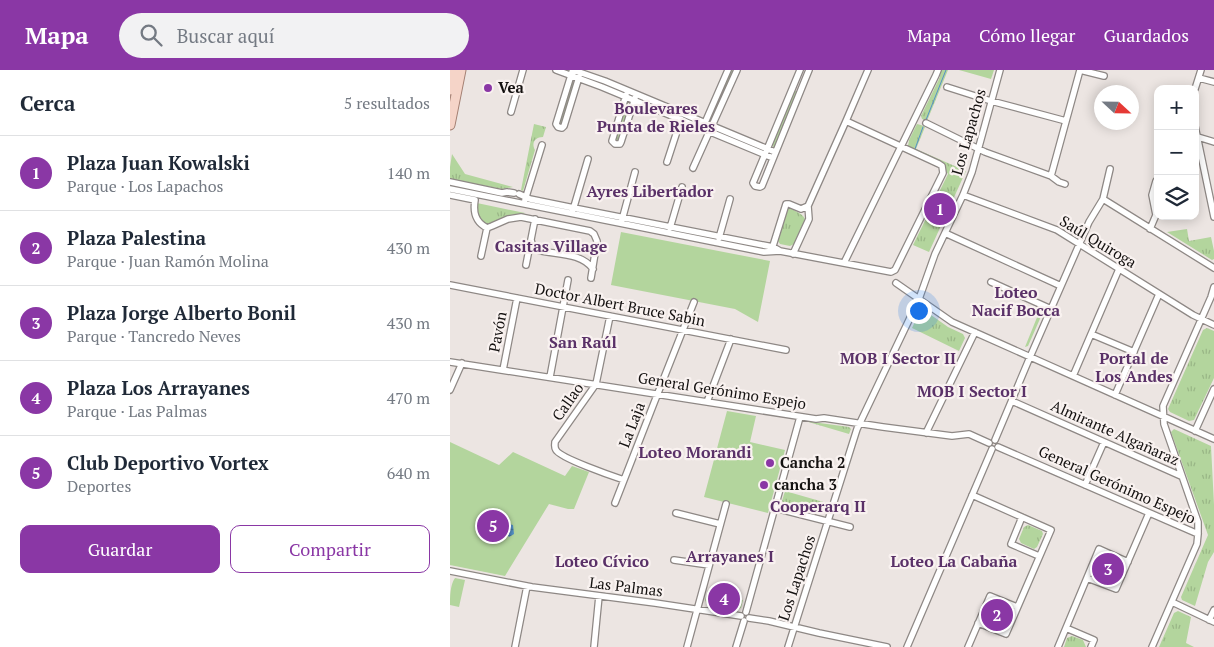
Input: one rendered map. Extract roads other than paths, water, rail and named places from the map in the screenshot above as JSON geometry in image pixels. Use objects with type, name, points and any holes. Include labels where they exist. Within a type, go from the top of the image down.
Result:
[{"type":"main road","points":[[450,125],[454,70]]},
{"type":"main road","points":[[452,89],[461,70]]},
{"type":"street","points":[[511,112],[523,70]]},
{"type":"street","points":[[556,70],[605,81],[636,94],[681,117]]},
{"type":"street","points":[[703,126],[728,70]]},
{"type":"street","points":[[693,168],[737,70]]},
{"type":"street","points":[[800,70],[753,183],[755,186],[762,186],[809,70]]},
{"type":"street","points":[[793,254],[809,219],[808,206],[868,70]]},
{"type":"street","points":[[844,263],[938,70]]},
{"type":"street","name":"Los Lapachos","points":[[788,647],[860,424],[919,299],[936,254],[963,195],[972,172],[1000,70]]},
{"type":"street","points":[[1051,176],[1080,70],[1104,76]]},
{"type":"street","points":[[1196,85],[1201,70]]},
{"type":"street","points":[[575,73],[563,127],[558,127],[556,124],[575,73]]},
{"type":"street","points":[[575,73],[626,98],[681,117],[774,155]]},
{"type":"street","points":[[1199,78],[1214,82]]},
{"type":"street","points":[[793,86],[801,89]]},
{"type":"street","points":[[947,87],[1066,121]]},
{"type":"street","points":[[628,91],[612,141],[616,144],[621,142],[636,94]]},
{"type":"street","points":[[667,162],[681,117]]},
{"type":"street","points":[[450,182],[526,202],[890,272],[895,270],[943,172],[942,166],[846,121]]},
{"type":"street","points":[[926,123],[978,148],[1051,176],[1065,184]]},
{"type":"street","points":[[1199,137],[1214,142]]},
{"type":"street","points":[[1199,142],[1214,214]]},
{"type":"street","points":[[526,202],[542,145]]},
{"type":"street","points":[[573,211],[588,159]]},
{"type":"street","points":[[992,450],[989,446],[1012,401],[1089,222],[1103,199],[1110,169]]},
{"type":"street","points":[[622,221],[635,172]]},
{"type":"street","points":[[670,229],[682,187]]},
{"type":"street","points":[[1154,188],[1152,195],[1154,205]]},
{"type":"street","points":[[450,189],[503,197],[516,196],[526,202]]},
{"type":"street","name":"Saúl Quiroga","points":[[963,195],[1057,230],[1193,315],[1214,325]]},
{"type":"street","points":[[450,196],[475,200],[475,217],[487,228]]},
{"type":"street","points":[[718,239],[730,199]]},
{"type":"street","points":[[1103,199],[1214,268]]},
{"type":"street","points":[[772,249],[786,204],[801,209],[808,206]]},
{"type":"street","points":[[487,228],[512,218],[521,217],[586,229],[592,232],[597,241],[591,278]]},
{"type":"street","points":[[526,265],[536,219]]},
{"type":"street","points":[[1150,229],[1154,220]]},
{"type":"street","points":[[482,256],[487,228]]},
{"type":"street","points":[[945,233],[1061,286]]},
{"type":"street","points":[[531,240],[533,247],[537,250],[578,258],[586,261],[593,269]]},
{"type":"street","points":[[1072,376],[1119,269]]},
{"type":"street","points":[[550,377],[568,280]]},
{"type":"street","points":[[991,282],[1051,310]]},
{"type":"street","points":[[896,283],[952,322],[1214,439]]},
{"type":"street","name":"Doctor Albert Bruce Sabin","points":[[450,285],[786,350]]},
{"type":"street","points":[[1152,647],[1197,544],[1198,534],[1198,522],[1164,424],[1163,406],[1214,287]]},
{"type":"street","points":[[1115,394],[1159,294]]},
{"type":"street","name":"Pavón","points":[[503,370],[517,298]]},
{"type":"street","name":"La Laja","points":[[615,502],[694,302]]},
{"type":"street","name":"Callao","points":[[610,316],[596,384],[554,445],[556,450],[563,456],[624,480]]},
{"type":"street","points":[[926,433],[975,332]]},
{"type":"street","points":[[1091,334],[1134,352]]},
{"type":"street","points":[[707,402],[731,339]]},
{"type":"street","name":"General Gerónimo Espejo","points":[[450,362],[800,417],[824,418],[952,436],[969,434],[992,441]]},
{"type":"street","points":[[450,390],[462,363]]},
{"type":"street","points":[[1195,431],[1214,389]]},
{"type":"street","name":"Almirante Algañaraz","points":[[1012,401],[1181,476]]},
{"type":"street","points":[[736,647],[800,417]]},
{"type":"street","points":[[907,647],[992,450],[996,450],[998,447],[998,442],[992,441]]},
{"type":"street","points":[[1085,485],[1104,442]]},
{"type":"street","name":"General Gerónimo Espejo","points":[[998,447],[1198,534]]},
{"type":"street","points":[[972,495],[1051,530],[1006,634],[978,623]]},
{"type":"street","points":[[686,647],[726,504]]},
{"type":"street","points":[[775,508],[850,527]]},
{"type":"street","points":[[676,513],[720,524]]},
{"type":"street","points":[[1087,578],[1116,589],[1149,513]]},
{"type":"street","points":[[1022,518],[1011,544],[1039,556]]},
{"type":"street","points":[[1058,647],[1099,550],[1128,562]]},
{"type":"street","points":[[674,560],[709,565]]},
{"type":"street","name":"Las Palmas","points":[[450,571],[527,586],[697,609],[769,621],[887,647]]},
{"type":"street","points":[[515,647],[527,586]]},
{"type":"street","points":[[594,647],[599,596]]},
{"type":"street","points":[[968,647],[990,596],[1017,607]]},
{"type":"street","points":[[1172,602],[1211,621],[1214,610]]},
{"type":"street","points":[[1066,628],[1094,640],[1092,647]]},
{"type":"water","points":[[496,521],[513,525],[514,534],[509,537],[506,533],[503,534],[501,542],[492,540]]},
{"type":"waterway","points":[[926,120],[946,70]]},
{"type":"waterway","points":[[915,149],[923,127]]},
{"type":"place","name":"Vea","points":[[488,88]]},
{"type":"place","name":"Plaza Juan Kowalski","points":[[940,209]]},
{"type":"place","name":"Cancha 2","points":[[770,463]]},
{"type":"place","name":"cancha 3","points":[[764,485]]},
{"type":"place","name":"Club Deportivo Vortex","points":[[493,526]]},
{"type":"place","name":"Plaza Jorge Alberto Bonil","points":[[1108,569]]},
{"type":"place","name":"Plaza Los Arrayanes","points":[[724,599]]},
{"type":"place","name":"Plaza Palestina","points":[[997,615]]},
{"type":"district","name":"Boulevares Punta de Rieles","points":[[656,117]]},
{"type":"district","name":"Ayres Libertador","points":[[650,191]]},
{"type":"district","name":"Casitas Village","points":[[551,246]]},
{"type":"district","name":"Loteo Nacif Bocca","points":[[1016,301]]},
{"type":"district","name":"San Raúl","points":[[583,342]]},
{"type":"district","name":"MOB I Sector II","points":[[898,358]]},
{"type":"district","name":"Portal de Los Andes","points":[[1134,367]]},
{"type":"district","name":"MOB I Sector I","points":[[972,391]]},
{"type":"district","name":"Loteo Morandi","points":[[695,452]]},
{"type":"district","name":"Cooperarq II","points":[[818,506]]},
{"type":"district","name":"Arrayanes I","points":[[730,556]]},
{"type":"district","name":"Loteo Cívico","points":[[602,561]]},
{"type":"district","name":"Loteo La Cabaña","points":[[954,561]]}]
